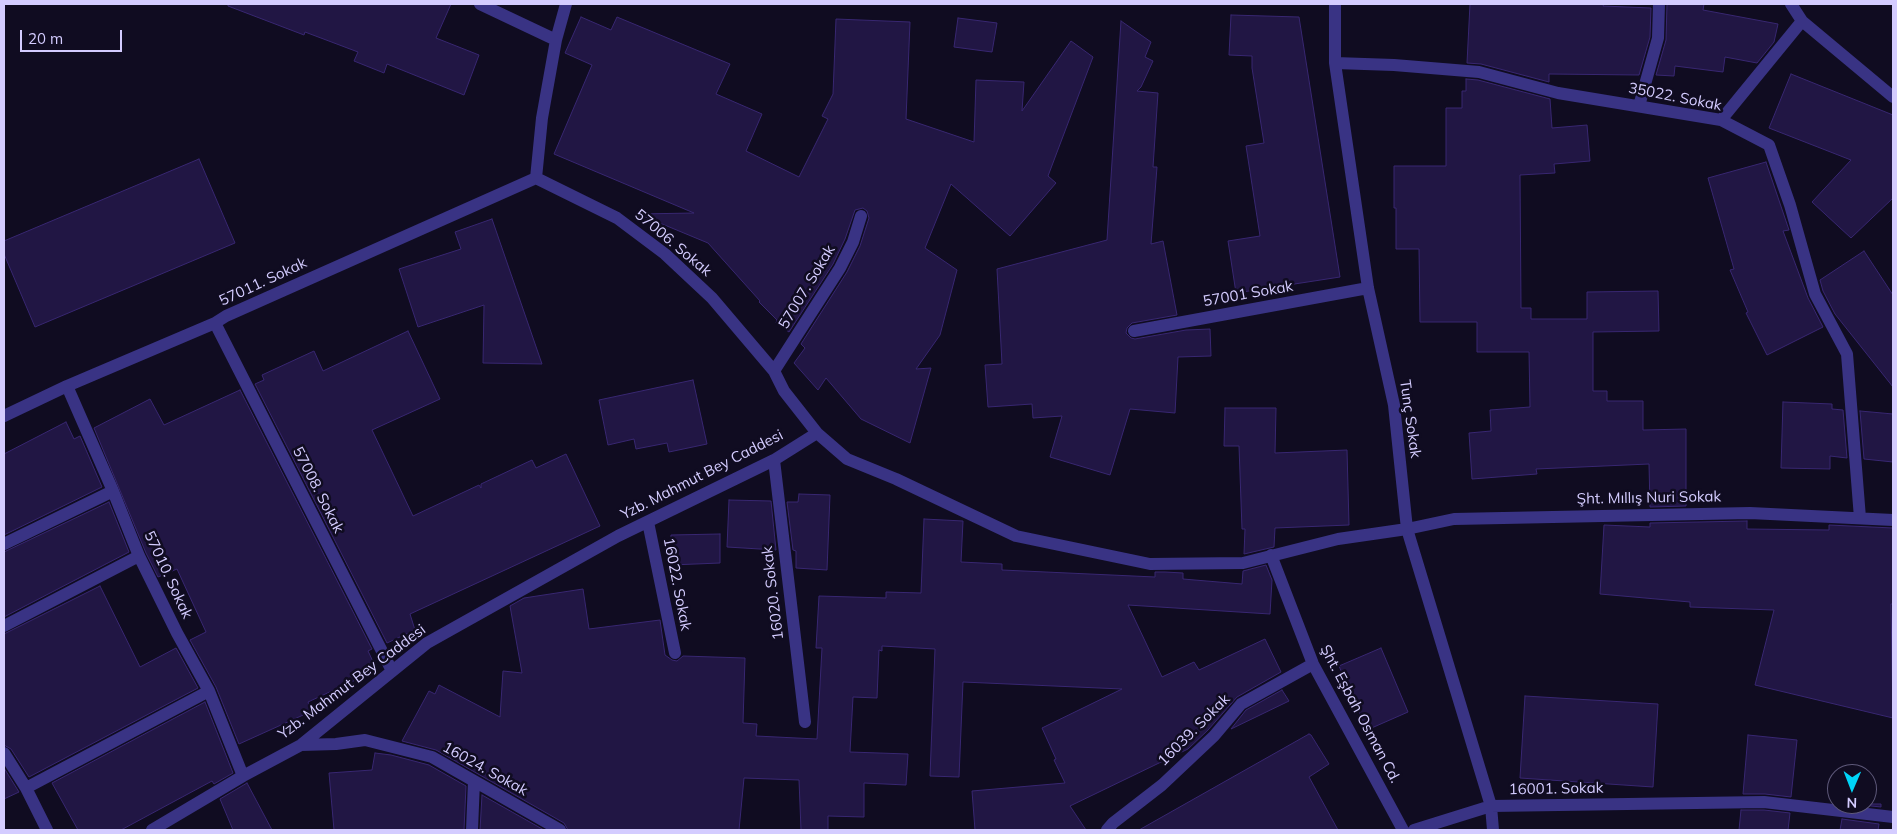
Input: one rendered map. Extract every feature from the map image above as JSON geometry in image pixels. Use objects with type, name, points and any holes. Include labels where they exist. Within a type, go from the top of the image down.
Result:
[{"type":"street","points":[[480,4],[556,40]]},
{"type":"street","points":[[536,178],[542,118],[556,40],[566,4]]},
{"type":"street","name":"Tunç Sokak","points":[[1336,4],[1335,63],[1368,288],[1394,405],[1407,529],[1491,806],[1493,830]]},
{"type":"street","points":[[1639,106],[1658,38],[1659,4]]},
{"type":"street","points":[[1791,4],[1802,21],[1893,97]]},
{"type":"street","points":[[1721,120],[1802,21]]},
{"type":"street","name":"35022. Sokak","points":[[1335,63],[1394,65],[1479,72],[1558,93],[1721,120],[1770,145],[1790,205],[1815,294],[1847,354],[1860,518]]},
{"type":"street","name":"57011. Sokak","points":[[4,416],[67,386],[215,323],[244,308],[536,178]]},
{"type":"street","name":"57006. Sokak","points":[[536,178],[617,218],[665,254],[712,298],[774,371],[784,391],[816,433]]},
{"type":"street","name":"57007. Sokak","points":[[774,371],[840,268],[853,242],[861,216]]},
{"type":"street","name":"57001 Sokak","points":[[1134,331],[1368,288]]},
{"type":"street","name":"57008. Sokak","points":[[215,323],[392,671]]},
{"type":"street","name":"57010. Sokak","points":[[67,386],[139,556],[177,633],[209,691],[243,776]]},
{"type":"street","points":[[816,433],[847,459],[1016,536],[1150,564],[1243,563],[1338,539],[1407,529]]},
{"type":"street","name":"Yzb. Mahmut Bey Caddesi","points":[[152,830],[243,776],[301,745],[427,643],[618,536],[774,460],[816,433]]},
{"type":"street","name":"16020. Sokak","points":[[774,460],[805,722]]},
{"type":"street","points":[[4,544],[113,491]]},
{"type":"street","name":"Şht. Mıllış Nuri Sokak","points":[[1407,529],[1464,518],[1750,512],[1893,520]]},
{"type":"street","name":"16022. Sokak","points":[[648,522],[674,653]]},
{"type":"street","name":"Şht. Eşbah Osman Cd.","points":[[1271,555],[1313,664],[1403,830]]},
{"type":"street","points":[[4,626],[139,556]]},
{"type":"street","name":"16039. Sokak","points":[[1107,830],[1162,785],[1214,736],[1241,704],[1313,664]]},
{"type":"street","points":[[26,788],[209,691]]},
{"type":"street","name":"16024. Sokak","points":[[301,745],[336,744],[365,740],[432,757],[560,830]]},
{"type":"street","points":[[4,753],[26,788],[47,830]]},
{"type":"street","points":[[472,830],[474,781]]},
{"type":"street","name":"16001. Sokak","points":[[1414,830],[1491,806],[1764,802],[1893,817]]},
{"type":"street","points":[[1892,830],[1893,817]]},
{"type":"building","points":[[228,4],[451,4],[436,38],[479,55],[464,95],[387,64],[384,73],[354,61],[358,52],[305,32],[304,35],[228,6]]},
{"type":"building","points":[[1470,4],[1604,4],[1603,6],[1651,8],[1650,37],[1639,75],[1549,74],[1549,82],[1481,64],[1467,63]]},
{"type":"building","points":[[1667,4],[1704,4],[1703,10],[1778,24],[1774,42],[1757,63],[1725,57],[1723,72],[1675,66],[1674,76],[1656,75],[1666,40]]},
{"type":"building","points":[[1231,15],[1299,17],[1340,277],[1236,293],[1228,241],[1260,236],[1246,146],[1264,143],[1252,68],[1252,56],[1229,55]]},
{"type":"building","points":[[581,17],[611,30],[617,17],[730,64],[716,94],[762,114],[746,151],[799,177],[828,119],[822,116],[833,94],[836,19],[910,22],[906,119],[974,142],[976,80],[1024,82],[1022,111],[1071,41],[1093,57],[1048,176],[1056,183],[1010,236],[951,184],[925,248],[957,270],[940,335],[916,369],[931,368],[910,443],[861,419],[826,378],[818,390],[794,363],[805,348],[801,344],[847,272],[860,246],[869,218],[867,211],[863,208],[855,210],[845,239],[833,264],[789,332],[776,323],[777,320],[708,243],[638,214],[694,213],[554,154],[592,65],[565,53]]},
{"type":"building","points":[[958,18],[997,23],[992,52],[954,47]]},
{"type":"building","points":[[1121,21],[1151,42],[1145,57],[1153,61],[1141,87],[1137,91],[1158,93],[1153,167],[1157,167],[1151,244],[1163,241],[1177,315],[1132,323],[1127,328],[1126,333],[1135,339],[1186,330],[1210,329],[1211,356],[1178,357],[1175,413],[1130,409],[1110,475],[1050,457],[1062,416],[1033,418],[1032,404],[988,407],[985,365],[1002,364],[997,269],[1107,240]]},
{"type":"building","points":[[1791,74],[1893,115],[1893,198],[1851,238],[1812,202],[1851,160],[1769,128]]},
{"type":"building","points":[[1466,79],[1478,80],[1550,99],[1552,128],[1587,125],[1590,161],[1554,164],[1555,173],[1520,175],[1521,308],[1531,308],[1531,319],[1587,319],[1587,292],[1658,291],[1659,331],[1593,332],[1593,391],[1607,391],[1607,401],[1643,401],[1643,430],[1686,429],[1686,506],[1650,507],[1649,464],[1536,469],[1537,474],[1472,479],[1469,433],[1491,431],[1490,410],[1530,407],[1529,352],[1477,352],[1477,322],[1420,322],[1419,249],[1396,249],[1396,208],[1394,208],[1394,166],[1446,166],[1446,108],[1462,108],[1462,91],[1466,91]]},
{"type":"building","points":[[199,159],[235,243],[35,327],[4,254],[4,241]]},
{"type":"building","points":[[1766,162],[1789,230],[1783,231],[1808,298],[1823,327],[1767,355],[1746,313],[1748,312],[1730,270],[1734,269],[1708,178]]},
{"type":"building","points":[[492,219],[542,364],[483,363],[484,305],[418,327],[399,269],[461,249],[455,232]]},
{"type":"building","points":[[1864,251],[1893,295],[1893,387],[1835,314],[1823,291],[1820,280]]},
{"type":"building","points":[[408,331],[440,399],[372,430],[413,516],[479,485],[481,488],[481,484],[532,460],[536,468],[566,454],[600,526],[410,614],[415,630],[387,643],[255,384],[264,380],[262,375],[314,351],[323,371]]},
{"type":"building","points":[[693,380],[707,444],[669,452],[667,443],[636,449],[634,439],[608,445],[599,400]]},
{"type":"building","points":[[240,390],[372,649],[368,651],[377,670],[308,702],[312,711],[239,744],[216,687],[190,640],[206,632],[177,569],[158,577],[146,553],[94,428],[150,399],[164,425]]},
{"type":"building","points":[[1783,402],[1832,404],[1832,409],[1843,410],[1847,458],[1830,456],[1830,469],[1781,468]]},
{"type":"building","points":[[1225,408],[1276,408],[1275,453],[1347,450],[1349,525],[1275,528],[1274,547],[1244,554],[1245,529],[1242,529],[1239,446],[1224,446]]},
{"type":"building","points":[[1860,411],[1893,414],[1893,462],[1864,459]]},
{"type":"building","points":[[66,422],[74,439],[80,436],[102,487],[4,535],[4,454]]},
{"type":"building","points":[[799,494],[830,495],[827,570],[796,568],[796,551],[793,550],[787,502],[798,502]]},
{"type":"building","points":[[729,500],[771,501],[776,550],[727,547]]},
{"type":"building","points":[[109,502],[129,552],[4,617],[4,552]]},
{"type":"building","points":[[924,519],[963,521],[961,562],[1002,564],[1002,570],[1155,577],[1155,572],[1183,573],[1183,579],[1242,584],[1243,571],[1266,565],[1272,580],[1270,614],[1128,605],[1162,677],[1194,662],[1199,670],[1265,639],[1281,672],[1237,697],[1208,730],[1188,749],[1070,806],[1086,830],[975,830],[972,791],[1065,783],[1042,728],[1122,689],[963,682],[959,777],[930,776],[935,649],[882,646],[882,651],[879,650],[877,698],[853,697],[850,752],[908,754],[906,785],[864,783],[864,817],[828,816],[828,830],[801,830],[799,780],[744,778],[739,830],[568,830],[564,823],[436,750],[402,741],[429,691],[435,694],[439,685],[500,717],[503,671],[522,673],[510,606],[524,598],[583,589],[589,629],[660,620],[665,655],[672,660],[677,661],[683,656],[745,658],[743,723],[757,724],[756,736],[817,739],[822,648],[816,648],[819,596],[886,598],[886,592],[921,593]]},
{"type":"building","points":[[1747,521],[1747,529],[1829,530],[1829,525],[1893,528],[1893,604],[1891,604],[1893,718],[1755,685],[1774,610],[1690,607],[1690,602],[1600,594],[1604,525],[1650,527],[1650,523]]},
{"type":"building","points":[[720,534],[720,563],[671,565],[671,535]]},
{"type":"building","points":[[100,586],[140,667],[176,648],[198,688],[29,777],[11,749],[4,745],[4,634]]},
{"type":"building","points":[[1381,648],[1408,712],[1367,730],[1339,666]]},
{"type":"building","points":[[1282,690],[1289,701],[1231,729],[1246,710]]},
{"type":"building","points":[[1525,696],[1658,704],[1653,787],[1520,778]]},
{"type":"building","points":[[205,702],[233,773],[214,784],[212,781],[121,830],[78,830],[52,783]]},
{"type":"building","points":[[1309,734],[1329,764],[1309,777],[1338,830],[1139,830]]},
{"type":"building","points":[[1748,735],[1797,740],[1791,797],[1743,794]]},
{"type":"building","points":[[375,753],[391,755],[429,765],[466,786],[464,830],[334,830],[329,773],[372,770]]},
{"type":"building","points":[[4,768],[19,792],[4,799]]},
{"type":"building","points":[[247,783],[272,830],[233,830],[220,799]]},
{"type":"building","points":[[482,795],[544,830],[480,830]]},
{"type":"building","points":[[1741,810],[1790,813],[1788,830],[1739,830]]},
{"type":"building","points":[[1842,819],[1879,824],[1878,830],[1840,830]]}]
